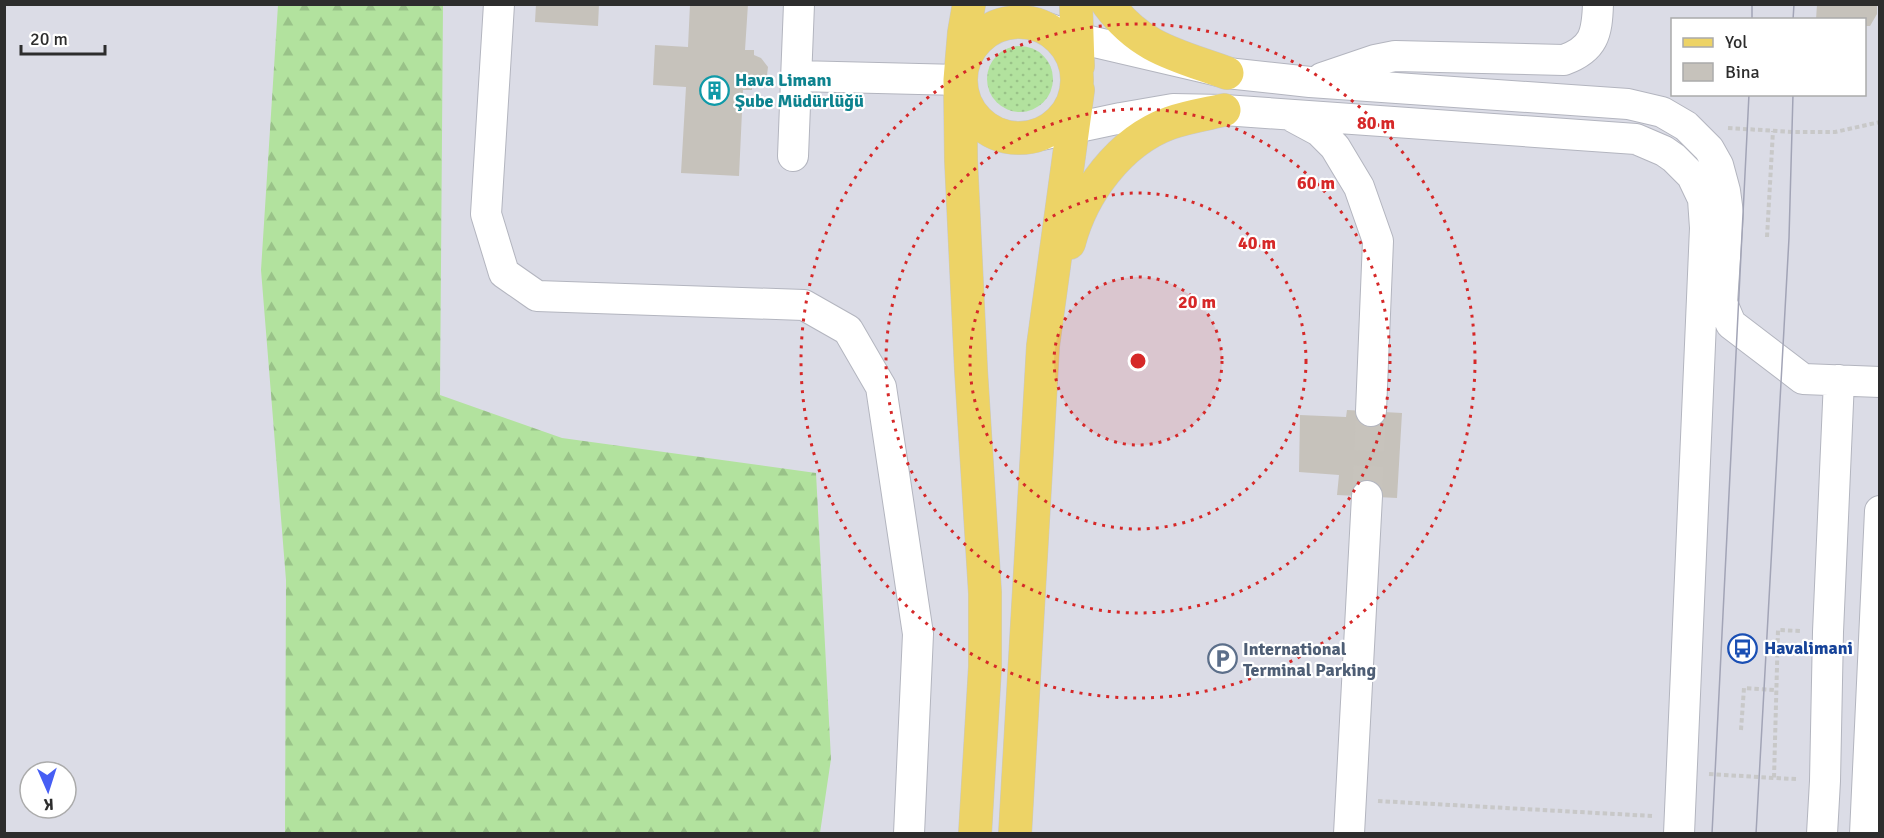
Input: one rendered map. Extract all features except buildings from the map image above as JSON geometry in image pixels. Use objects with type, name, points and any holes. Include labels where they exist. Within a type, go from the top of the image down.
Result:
[{"type":"main road","points":[[969,4],[960,80],[961,160],[985,593],[985,668],[975,834]]},
{"type":"main road","points":[[1015,834],[1043,346],[1078,80],[1076,4]]},
{"type":"main road","points":[[1108,4],[1135,34],[1156,47],[1227,73]]},
{"type":"main road","points":[[1021,22],[1041,26],[1058,36],[1071,51],[1078,80],[1071,109],[1058,125],[1041,135],[1021,139],[1002,137],[985,128],[972,115],[963,99],[960,80],[963,62],[972,45],[986,32],[1002,24],[1021,22]]},
{"type":"main road","points":[[1043,346],[1072,234],[1083,206],[1103,174],[1122,153],[1140,139],[1169,124],[1224,110]]},
{"type":"street","points":[[499,4],[486,214],[504,273],[537,296],[804,305],[848,330],[881,387],[918,633],[909,834]]},
{"type":"street","points":[[794,156],[799,4]]},
{"type":"street","points":[[1310,82],[1375,60],[1395,56],[1564,60],[1579,55],[1590,44],[1595,33],[1598,4]]},
{"type":"street","points":[[1041,26],[1077,38],[1227,73],[1310,82],[1628,104],[1662,112],[1686,126],[1709,149],[1718,165],[1728,213],[1722,303],[1731,324],[1803,379],[1880,382]]},
{"type":"street","points":[[796,76],[960,80]]},
{"type":"street","points":[[1041,135],[1173,110],[1224,110],[1636,140],[1664,151],[1692,176],[1702,199],[1705,228],[1679,834]]},
{"type":"street","points":[[1287,114],[1319,131],[1335,147],[1359,187],[1378,241],[1371,411]]},
{"type":"street","points":[[1822,834],[1839,380]]},
{"type":"street","points":[[1349,834],[1367,496]]},
{"type":"street","points":[[1865,834],[1880,511]]},
{"type":"path","points":[[1686,126],[1835,132],[1880,122]]},
{"type":"path","points":[[1767,237],[1773,131]]},
{"type":"path","points":[[1741,730],[1744,688],[1775,690]]},
{"type":"path","points":[[1682,772],[1774,778]]},
{"type":"path","points":[[1350,800],[1653,816],[1653,805]]},
{"type":"shaded area","points":[[5,5],[1879,5],[1879,833],[5,833]]},
{"type":"green space","points":[[278,5],[443,5],[440,395],[562,438],[816,473],[831,759],[820,833],[285,833],[286,580],[261,270]]},
{"type":"green space","points":[[1020,46],[1033,49],[1043,56],[1050,66],[1053,79],[1050,92],[1043,102],[1033,109],[1020,112],[1007,109],[997,102],[990,92],[987,79],[990,66],[997,56],[1007,49]]},
{"type":"tunnel","points":[[1367,496],[1371,411]]},
{"type":"tram line","points":[[1752,4],[1752,18]]},
{"type":"tram line","points":[[1793,18],[1794,4]]},
{"type":"tram line","points":[[1712,834],[1749,96]]},
{"type":"tram line","points":[[1756,834],[1789,238],[1793,96]]},
{"type":"place","name":"Hava Limanı Şube Müdürlüğü","points":[[714,90]]},
{"type":"place","name":"Havalimani","points":[[1743,648]]},
{"type":"place","name":"International Terminal Parking","points":[[1222,659]]}]
